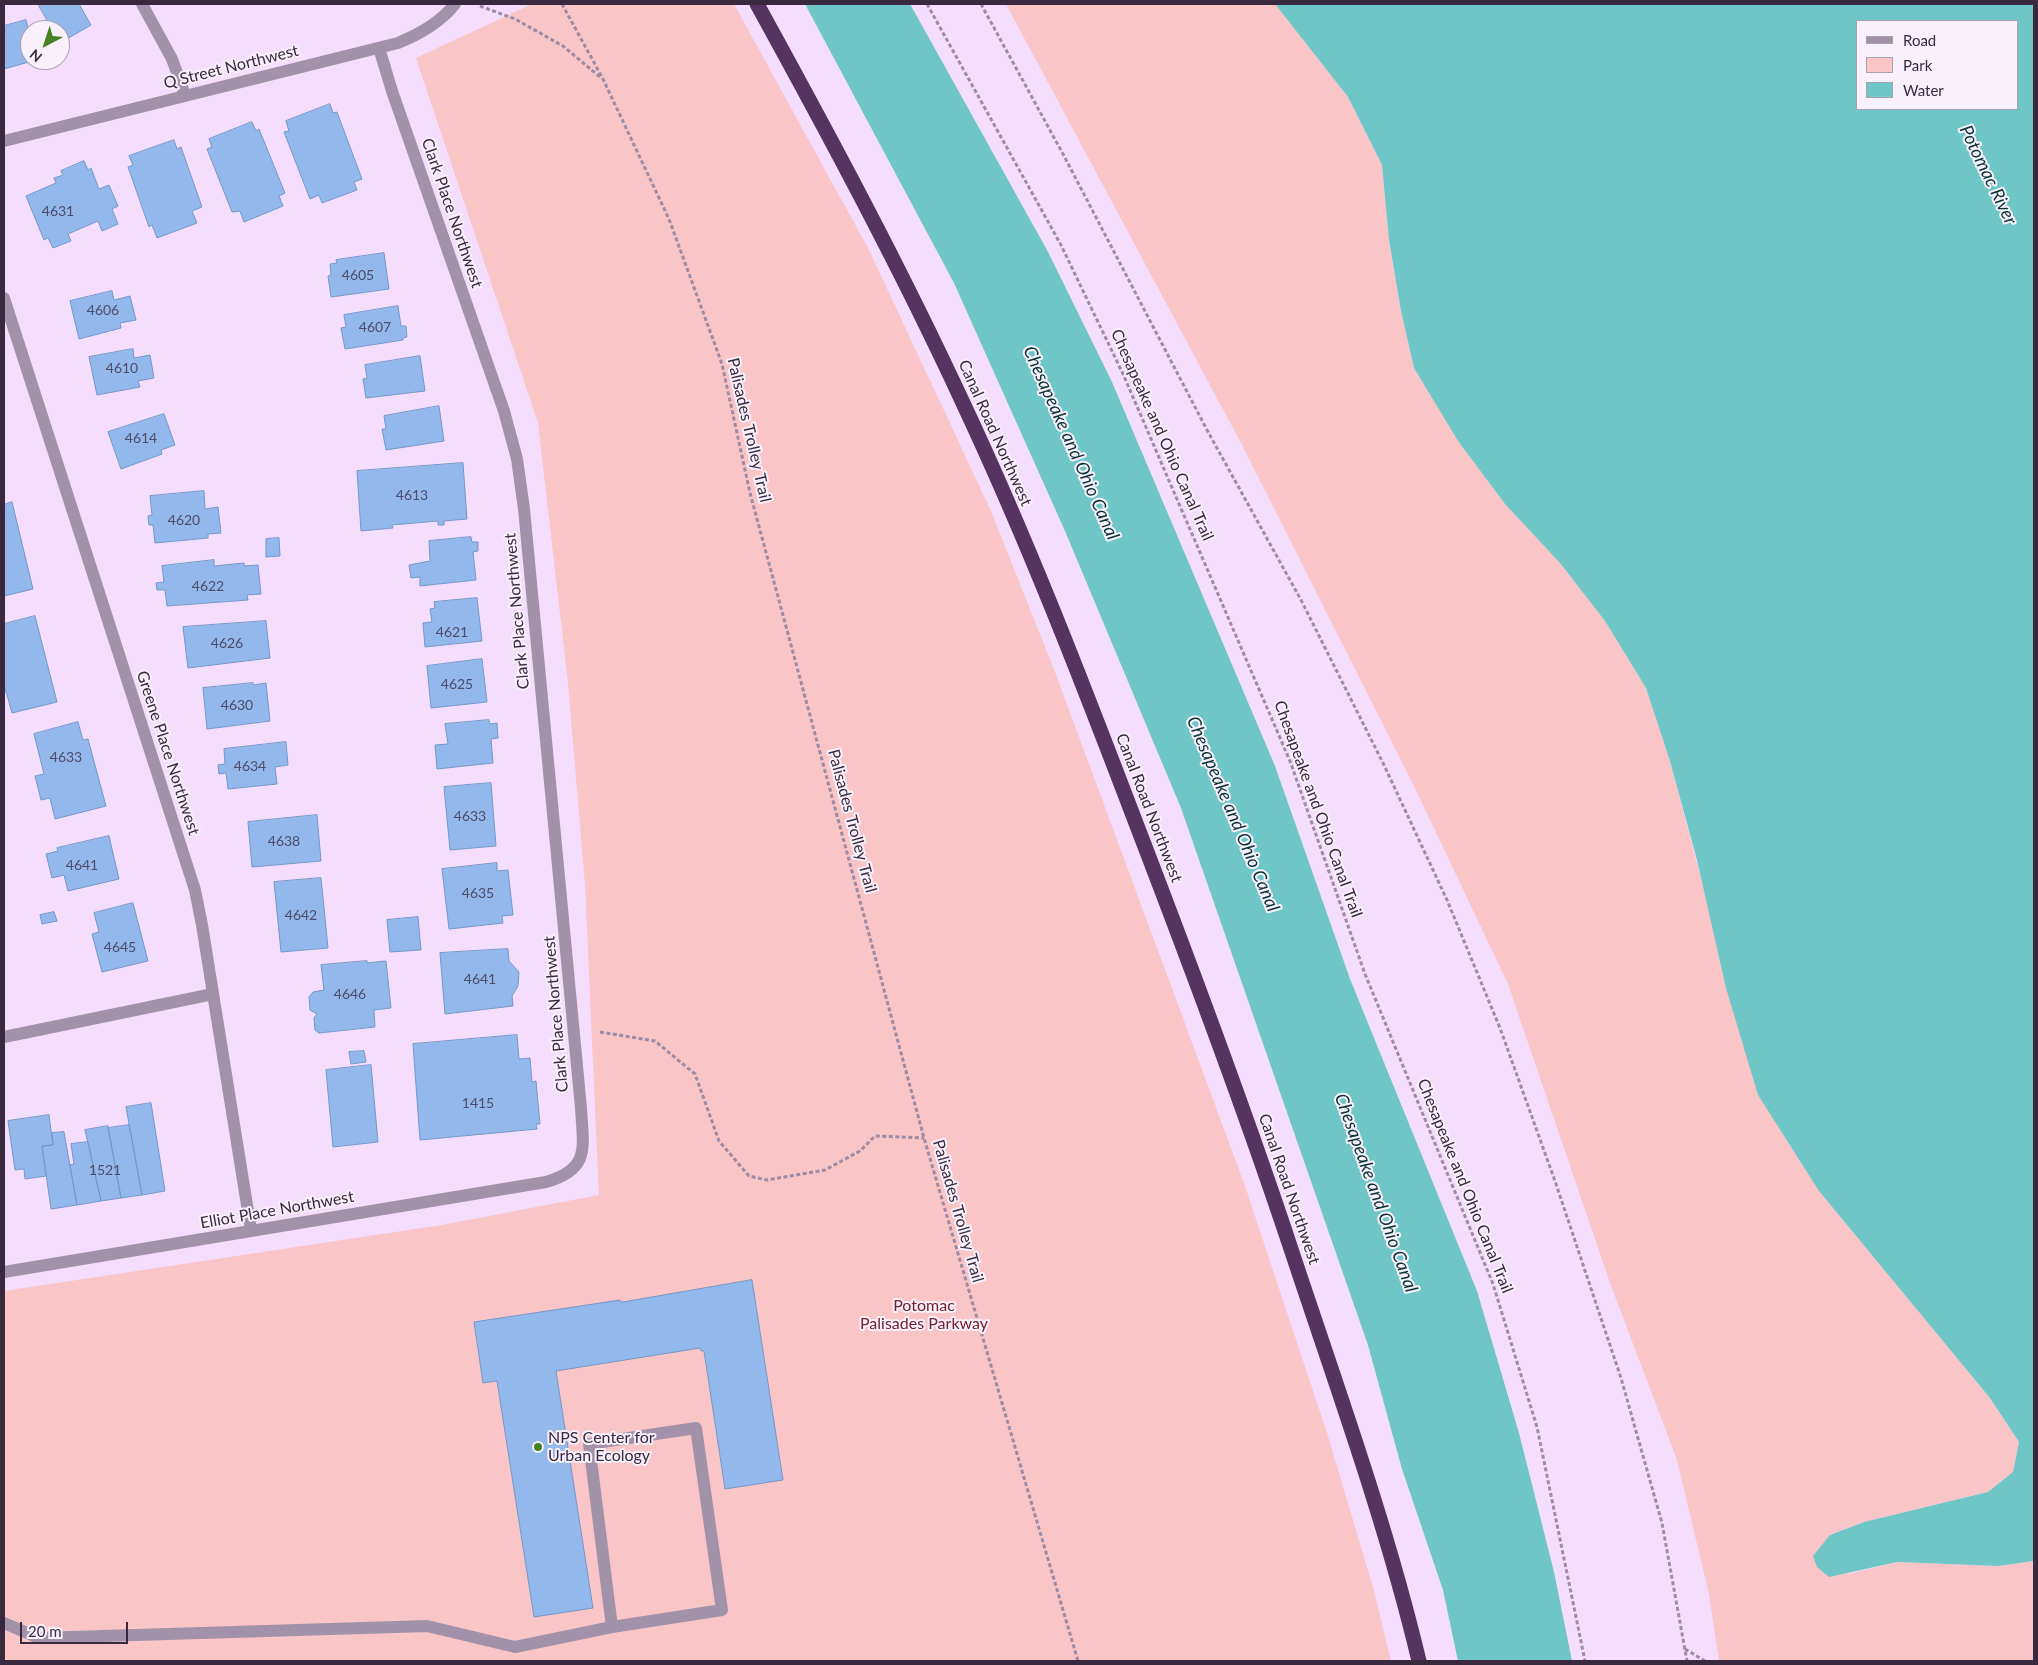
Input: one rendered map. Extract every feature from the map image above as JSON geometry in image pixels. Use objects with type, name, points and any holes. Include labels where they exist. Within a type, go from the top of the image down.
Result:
[{"type":"highway","name":"Canal Road Northwest","points":[[757,4],[862,198],[924,321],[966,408],[1048,599],[1196,978],[1252,1134],[1372,1496],[1419,1661]]},
{"type":"street","points":[[142,4],[172,59],[185,95]]},
{"type":"street","name":"Q Street Northwest","points":[[4,141],[398,43],[417,35],[441,19],[455,4]]},
{"type":"street","name":"Clark Place Northwest","points":[[379,48],[392,91],[504,411],[517,459],[525,519],[581,1108],[582,1151],[580,1162],[573,1169],[556,1179]]},
{"type":"street","name":"Greene Place Northwest","points":[[4,298],[195,890],[251,1230]]},
{"type":"street","points":[[4,1037],[212,994]]},
{"type":"street","name":"Elliot Place Northwest","points":[[4,1272],[556,1179]]},
{"type":"street","points":[[4,1623],[39,1638],[427,1626],[515,1647],[612,1627],[722,1610],[696,1428],[589,1444],[612,1627]]},
{"type":"path","points":[[472,4],[515,19],[563,46],[603,79]]},
{"type":"path","name":"Palisades Trolley Trail","points":[[562,4],[603,79],[669,219],[722,364],[750,493],[924,1138],[1078,1661]]},
{"type":"path","name":"Chesapeake and Ohio Canal Trail","points":[[927,4],[1061,245],[1111,348],[1290,761],[1365,974],[1493,1284],[1537,1427],[1585,1661]]},
{"type":"path","points":[[982,4],[1063,154],[1207,430],[1301,600],[1384,765],[1447,900],[1500,1028],[1556,1181],[1621,1378],[1662,1523],[1688,1661]]},
{"type":"path","points":[[574,1028],[655,1041],[695,1074],[719,1141],[749,1176],[767,1180],[825,1170],[860,1151],[875,1136],[924,1138]]},
{"type":"path","points":[[1685,1649],[1705,1661]]},
{"type":"green space","name":"Potomac Palisades Parkway","points":[[532,4],[734,4],[869,250],[991,511],[1055,672],[1245,1186],[1327,1433],[1373,1587],[1391,1661],[4,1661],[4,1291],[442,1225],[599,1195],[585,885],[568,683],[538,423],[416,58]]},
{"type":"green space","points":[[1006,4],[1275,4],[1348,97],[1382,165],[1389,241],[1401,311],[1414,368],[1458,441],[1505,504],[1560,563],[1605,621],[1646,688],[1670,761],[1758,1095],[1819,1191],[1990,1398],[2019,1442],[2013,1472],[1988,1492],[1864,1522],[1830,1535],[1848,1574],[1897,1562],[1998,1566],[2034,1561],[2034,1661],[1719,1661],[1709,1594],[1677,1460],[1610,1283],[1508,984],[1412,782],[1241,443]]},
{"type":"water","name":"Chesapeake and Ohio Canal","points":[[805,4],[910,4],[1047,250],[1112,382],[1275,766],[1350,979],[1477,1291],[1519,1433],[1554,1572],[1572,1661],[1458,1661],[1443,1590],[1402,1469],[1368,1345],[1181,808],[1065,531],[954,283]]},
{"type":"water","name":"Potomac River","points":[[1275,4],[2034,4],[2034,1561],[1998,1566],[1897,1562],[1829,1577],[1817,1567],[1813,1556],[1830,1535],[1864,1522],[1988,1492],[2013,1472],[2019,1442],[1990,1398],[1819,1191],[1758,1095],[1726,988],[1697,860],[1670,761],[1646,688],[1605,621],[1560,563],[1505,504],[1458,441],[1414,368],[1401,311],[1389,240],[1382,165],[1348,97]]},
{"type":"building","points":[[38,4],[79,4],[91,25],[70,37],[70,20],[47,20]]},
{"type":"building","points":[[20,22],[20,64],[4,69],[4,26]]},
{"type":"building","points":[[330,104],[333,113],[337,112],[362,179],[354,182],[357,190],[322,203],[319,195],[310,199],[284,132],[289,131],[286,121]]},
{"type":"building","points":[[252,122],[256,131],[259,129],[285,193],[279,196],[283,206],[244,222],[240,211],[232,212],[207,149],[212,147],[209,139]]},
{"type":"building","points":[[174,140],[177,149],[181,147],[202,207],[192,211],[197,223],[157,238],[152,225],[149,227],[128,167],[133,165],[129,156]]},
{"type":"building","points":[[84,161],[88,170],[91,168],[99,189],[109,185],[118,206],[112,209],[118,224],[102,231],[98,221],[68,234],[71,241],[53,248],[48,238],[44,240],[26,196],[56,183],[54,178],[63,175],[61,171]]},
{"type":"building","points":[[384,253],[389,289],[331,297],[328,276],[331,275],[330,264],[337,263],[336,260]]},
{"type":"building","points":[[112,291],[114,300],[130,296],[136,320],[120,323],[121,328],[79,339],[70,301]]},
{"type":"building","points":[[398,306],[401,326],[406,326],[407,337],[403,338],[403,340],[345,349],[341,328],[346,327],[344,315]]},
{"type":"building","points":[[133,349],[134,358],[150,355],[154,378],[138,381],[140,387],[97,395],[89,357]]},
{"type":"building","points":[[420,356],[425,391],[366,398],[363,379],[367,378],[365,365]]},
{"type":"building","points":[[439,406],[444,441],[386,450],[382,429],[386,429],[384,416]]},
{"type":"building","points":[[164,414],[175,445],[161,450],[162,454],[121,469],[108,432]]},
{"type":"building","points":[[463,463],[467,519],[444,521],[444,525],[438,525],[438,521],[392,525],[393,528],[361,531],[357,471]]},
{"type":"building","points":[[204,491],[205,509],[218,507],[221,533],[208,534],[208,538],[155,543],[153,525],[149,525],[148,516],[152,515],[150,496]]},
{"type":"building","points":[[12,502],[33,589],[4,596],[4,505]]},
{"type":"building","points":[[471,537],[472,542],[478,542],[478,551],[473,552],[476,580],[420,586],[420,577],[411,578],[409,565],[430,561],[429,541]]},
{"type":"building","points":[[279,538],[280,556],[266,557],[266,539]]},
{"type":"building","points":[[214,560],[214,566],[244,563],[244,566],[258,565],[261,594],[247,595],[248,600],[167,606],[165,590],[157,590],[156,583],[164,582],[162,566]]},
{"type":"building","points":[[477,598],[482,641],[425,647],[423,623],[432,622],[430,609],[435,608],[434,602]]},
{"type":"building","points":[[35,616],[57,702],[12,713],[6,691],[4,692],[4,624]]},
{"type":"building","points":[[266,621],[270,658],[188,668],[183,627]]},
{"type":"building","points":[[482,659],[487,702],[431,708],[427,666]]},
{"type":"building","points":[[253,683],[253,685],[266,683],[270,721],[207,729],[203,688]]},
{"type":"building","points":[[489,720],[490,724],[497,723],[498,738],[491,739],[493,763],[437,769],[435,745],[448,744],[445,724]]},
{"type":"building","points":[[78,722],[83,740],[88,739],[106,806],[55,819],[50,798],[41,800],[35,776],[44,774],[34,734]]},
{"type":"building","points":[[286,742],[288,765],[275,767],[277,784],[228,789],[226,773],[219,774],[218,765],[225,764],[224,749]]},
{"type":"building","points":[[491,783],[496,846],[450,850],[444,787]]},
{"type":"building","points":[[317,815],[321,861],[252,867],[248,822]]},
{"type":"building","points":[[109,836],[119,879],[68,891],[64,875],[52,878],[46,854],[58,851],[57,848]]},
{"type":"building","points":[[497,863],[497,871],[508,870],[513,915],[502,916],[503,923],[449,929],[442,869]]},
{"type":"building","points":[[321,878],[328,948],[281,952],[274,882]]},
{"type":"building","points":[[133,903],[148,961],[102,972],[92,934],[99,932],[94,913]]},
{"type":"building","points":[[54,912],[57,921],[42,924],[40,915]]},
{"type":"building","points":[[418,917],[421,950],[390,952],[387,920]]},
{"type":"building","points":[[508,949],[509,961],[519,972],[518,986],[512,996],[513,1006],[445,1014],[440,953]]},
{"type":"building","points":[[367,961],[367,963],[386,961],[391,1008],[374,1010],[375,1027],[319,1033],[315,1030],[314,1018],[317,1014],[310,1010],[309,997],[313,992],[324,990],[321,965]]},
{"type":"building","points":[[517,1035],[519,1059],[530,1058],[532,1082],[536,1081],[540,1124],[536,1124],[537,1129],[420,1140],[413,1044]]},
{"type":"building","points":[[364,1051],[366,1062],[351,1064],[349,1052]]},
{"type":"building","points":[[371,1065],[378,1142],[333,1147],[326,1070]]},
{"type":"building","points":[[151,1103],[165,1191],[142,1195],[126,1107]]},
{"type":"building","points":[[49,1115],[53,1145],[42,1146],[46,1176],[25,1179],[24,1169],[15,1170],[8,1121]]},
{"type":"building","points":[[129,1125],[142,1195],[121,1198],[108,1128]]},
{"type":"building","points":[[108,1126],[121,1198],[101,1201],[85,1130]]},
{"type":"building","points":[[64,1132],[77,1205],[51,1209],[42,1146],[53,1145],[52,1133]]},
{"type":"building","points":[[88,1142],[101,1201],[77,1205],[70,1165],[74,1164],[71,1144]]},
{"type":"building","name":"NPS Center for Urban Ecology","points":[[752,1280],[783,1480],[725,1489],[704,1351],[701,1351],[700,1348],[556,1371],[593,1608],[534,1617],[497,1381],[483,1383],[474,1322],[620,1300],[621,1302]]},
{"type":"place","name":"NPS Center for Urban Ecology","points":[[538,1447]]}]
